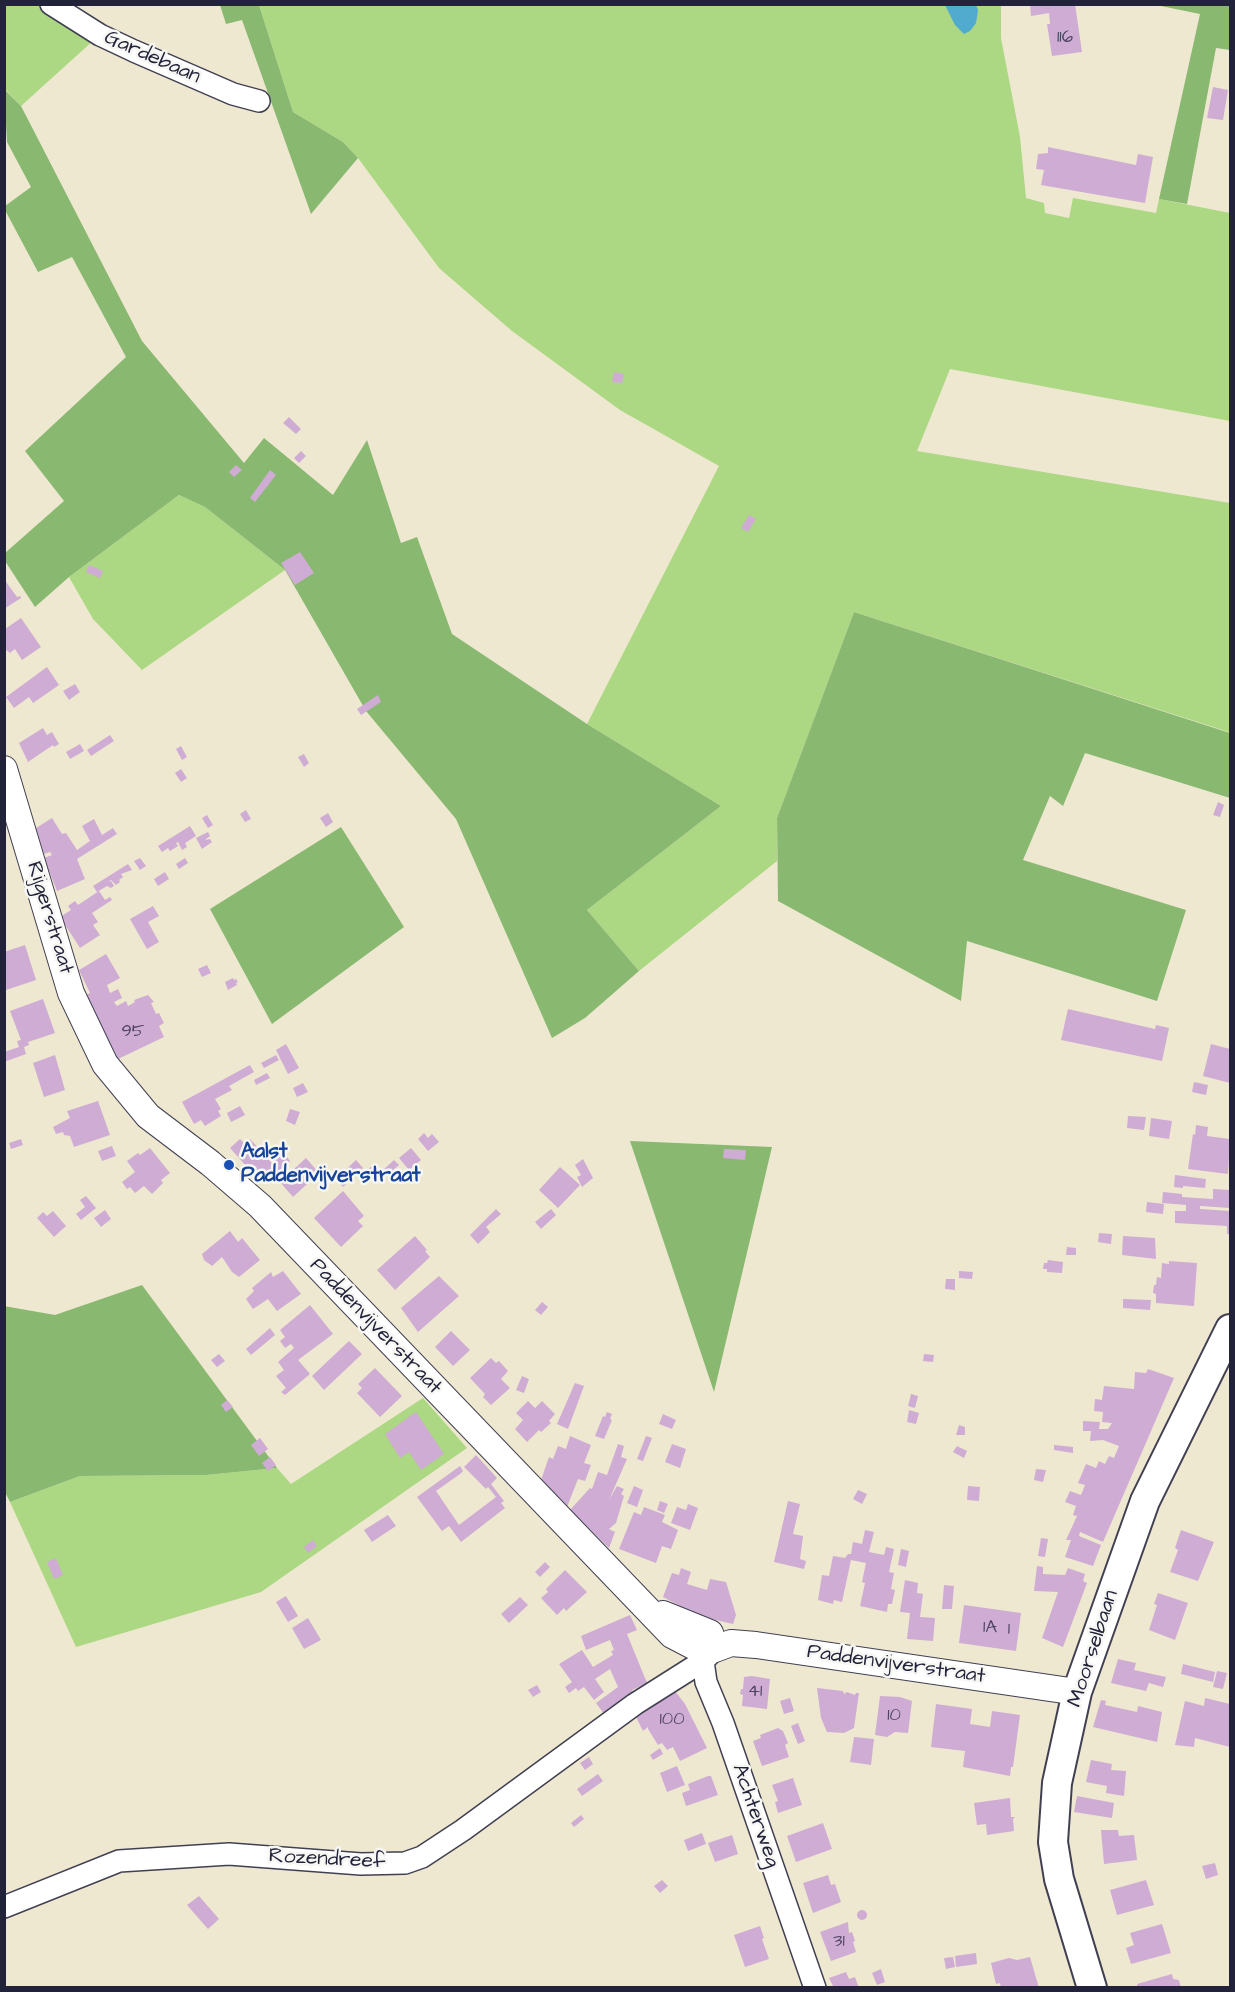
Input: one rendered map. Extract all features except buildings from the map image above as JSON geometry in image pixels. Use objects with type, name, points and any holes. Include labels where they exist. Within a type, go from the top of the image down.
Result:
[{"type":"main road","name":"Moorselbaan","points":[[1092,1988],[1059,1879],[1053,1842],[1057,1784],[1077,1692],[1145,1501],[1230,1329]]},
{"type":"street","name":"Gardebaan","points":[[51,4],[100,35],[134,51],[233,94],[259,100]]},
{"type":"street","name":"Rijgerstraat","points":[[4,769],[71,993],[105,1064]]},
{"type":"street","name":"Paddenvijverstraat","points":[[105,1064],[148,1116],[210,1163],[260,1206],[637,1600],[666,1616],[710,1633],[709,1655]]},
{"type":"street","name":"Paddenvijverstraat","points":[[709,1655],[732,1643],[756,1645],[1077,1692]]},
{"type":"street","name":"Rozendreef","points":[[4,1907],[118,1861],[229,1854],[361,1864],[405,1863],[422,1857],[463,1830],[635,1704],[709,1655]]},
{"type":"street","name":"Achterweg","points":[[709,1655],[706,1682],[723,1722],[815,1988]]},
{"type":"green space","points":[[4,5],[43,5],[95,39],[21,106],[5,89]]},
{"type":"green space","points":[[220,5],[259,5],[293,112],[343,142],[358,158],[311,214],[242,20],[226,24]]},
{"type":"green space","points":[[259,5],[1001,5],[1001,38],[1020,137],[1026,198],[1044,203],[1045,213],[1069,218],[1073,198],[1156,213],[1159,199],[1230,213],[1230,421],[950,369],[917,451],[1230,503],[1229,732],[854,612],[777,818],[777,861],[639,971],[587,910],[721,806],[587,724],[719,466],[620,410],[512,331],[439,268],[358,158],[343,142],[293,112]]},
{"type":"green space","points":[[1156,5],[1230,5],[1230,50],[1216,48],[1187,204],[1159,199],[1200,14]]},
{"type":"green space","points":[[4,89],[21,106],[142,341],[244,463],[264,438],[333,495],[367,440],[401,543],[417,537],[452,634],[587,724],[721,806],[587,910],[639,971],[585,1018],[552,1038],[456,819],[366,711],[285,570],[205,507],[179,495],[69,577],[35,607],[5,561],[5,553],[64,501],[25,451],[126,357],[72,257],[38,272],[5,210],[5,206],[31,187],[7,142]]},
{"type":"green space","points":[[179,495],[205,507],[285,570],[142,670],[93,619],[69,577]]},
{"type":"green space","points":[[854,612],[1230,733],[1230,798],[1085,753],[1063,806],[1050,796],[1023,860],[1186,910],[1157,1001],[967,941],[961,1001],[778,901],[777,818]]},
{"type":"green space","points":[[341,827],[404,927],[272,1024],[210,909]]},
{"type":"green space","points":[[630,1141],[772,1147],[714,1392]]},
{"type":"green space","points":[[142,1285],[277,1468],[206,1475],[80,1476],[10,1502],[4,1490],[4,1306],[55,1315]]},
{"type":"green space","points":[[423,1398],[467,1448],[261,1592],[76,1647],[10,1502],[80,1476],[206,1475],[277,1468],[291,1484]]},
{"type":"water","points":[[945,5],[976,5],[978,10],[976,23],[970,31],[964,34],[955,25]]},
{"type":"place","name":"Aalst Paddenvijverstraat","points":[[229,1165]]}]
